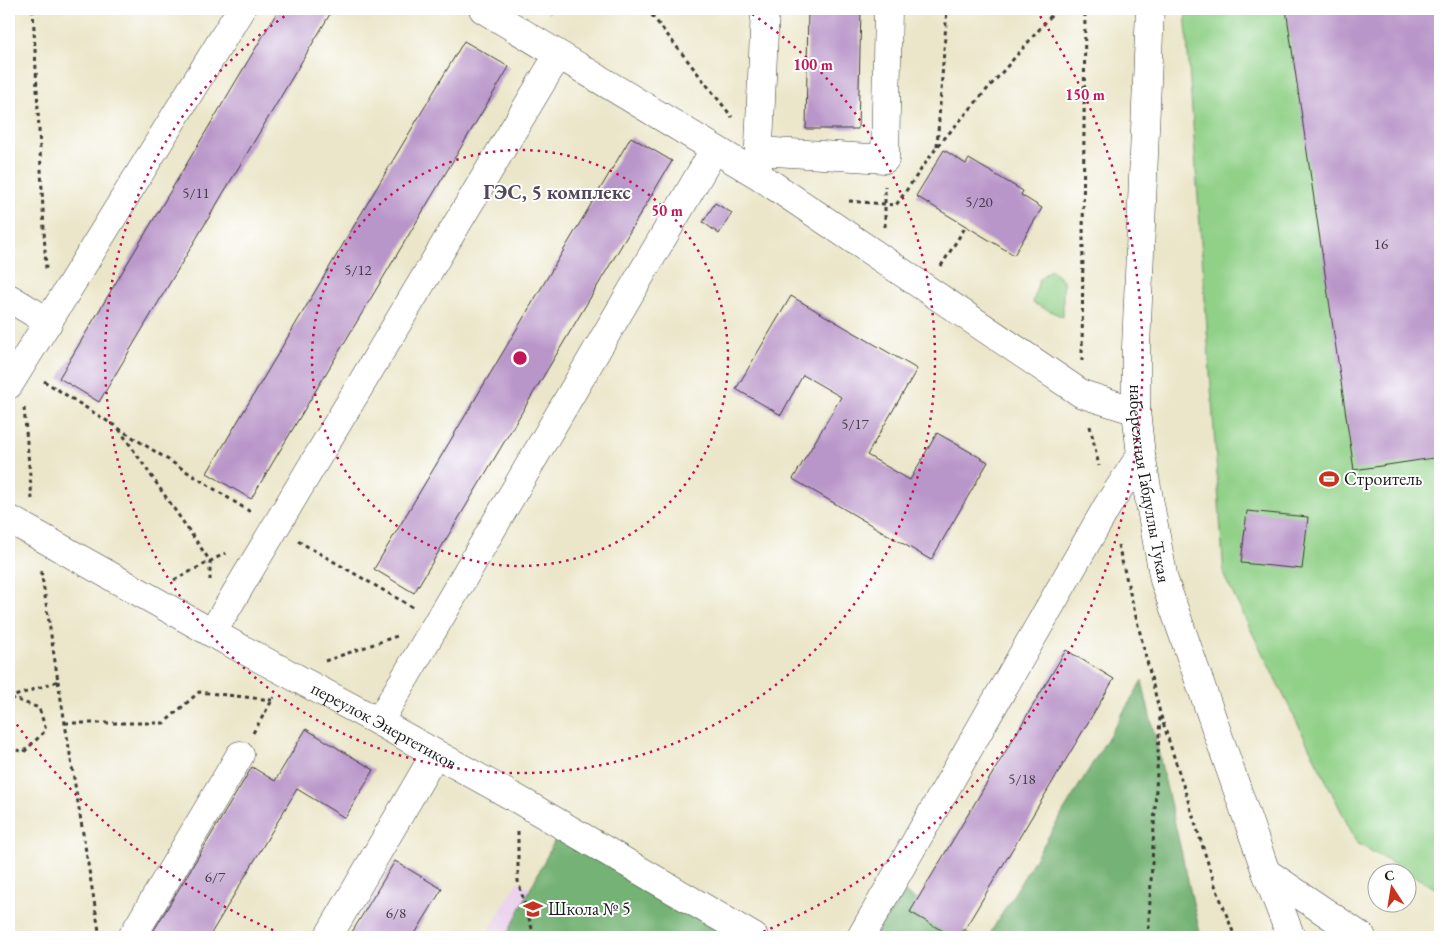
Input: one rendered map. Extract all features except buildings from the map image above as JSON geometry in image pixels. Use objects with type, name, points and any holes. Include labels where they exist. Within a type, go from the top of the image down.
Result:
[{"type":"street","points":[[15,376],[241,9]]},
{"type":"street","points":[[483,9],[714,150],[758,163],[885,159],[888,9]]},
{"type":"street","points":[[758,163],[765,9]]},
{"type":"street","name":"набережная Габдуллы Тукая","points":[[1150,9],[1136,348],[1136,411],[1141,455],[1164,580],[1290,937]]},
{"type":"street","points":[[212,633],[558,55]]},
{"type":"street","points":[[379,722],[714,150]]},
{"type":"street","points":[[758,163],[884,260],[1082,394],[1136,411]]},
{"type":"street","points":[[9,298],[49,322]]},
{"type":"street","points":[[861,937],[1108,505],[1141,455]]},
{"type":"street","name":"переулок Энергетиков","points":[[9,519],[287,675],[379,722],[519,800],[754,937]]},
{"type":"street","points":[[328,937],[435,754]]},
{"type":"street","points":[[132,937],[240,755]]},
{"type":"street","points":[[1266,872],[1362,937]]},
{"type":"path","points":[[33,9],[46,273]]},
{"type":"path","points":[[647,9],[758,163]]},
{"type":"path","points":[[937,147],[946,9]]},
{"type":"path","points":[[896,206],[937,147],[1056,9]]},
{"type":"path","points":[[884,260],[885,159]]},
{"type":"path","points":[[927,289],[966,226]]},
{"type":"path","points":[[15,376],[118,428],[275,527],[438,622]]},
{"type":"path","points":[[118,428],[210,561],[210,588]]},
{"type":"path","points":[[144,595],[234,548]]},
{"type":"path","points":[[287,675],[438,622]]},
{"type":"path","points":[[58,681],[100,937]]},
{"type":"path","points":[[64,723],[164,723],[199,692],[272,700],[240,755]]},
{"type":"path","points":[[9,700],[12,697],[39,708],[46,730],[24,752],[9,748]]},
{"type":"path","points":[[1148,937],[1160,713]]},
{"type":"path","points":[[519,800],[518,881],[533,932],[530,937]]},
{"type":"shaded area","name":"Школа № 5","points":[[518,881],[612,937],[485,937]]},
{"type":"green space","name":"Строитель","points":[[1185,9],[1440,9],[1440,891],[1416,877],[1416,864],[1393,864],[1357,843],[1224,576]]},
{"type":"green space","points":[[1051,269],[1063,280],[1063,317],[1033,303],[1039,279]]},
{"type":"green space","points":[[1142,681],[1201,937],[988,937]]},
{"type":"green space","points":[[557,836],[730,937],[506,937]]},
{"type":"green space","points":[[901,890],[973,937],[874,937]]},
{"type":"place","name":"Строитель","points":[[1329,479]]},
{"type":"place","name":"Школа № 5","points":[[533,909]]},
{"type":"district","name":"ГЭС, 5 комплекс","points":[[557,192]]}]
